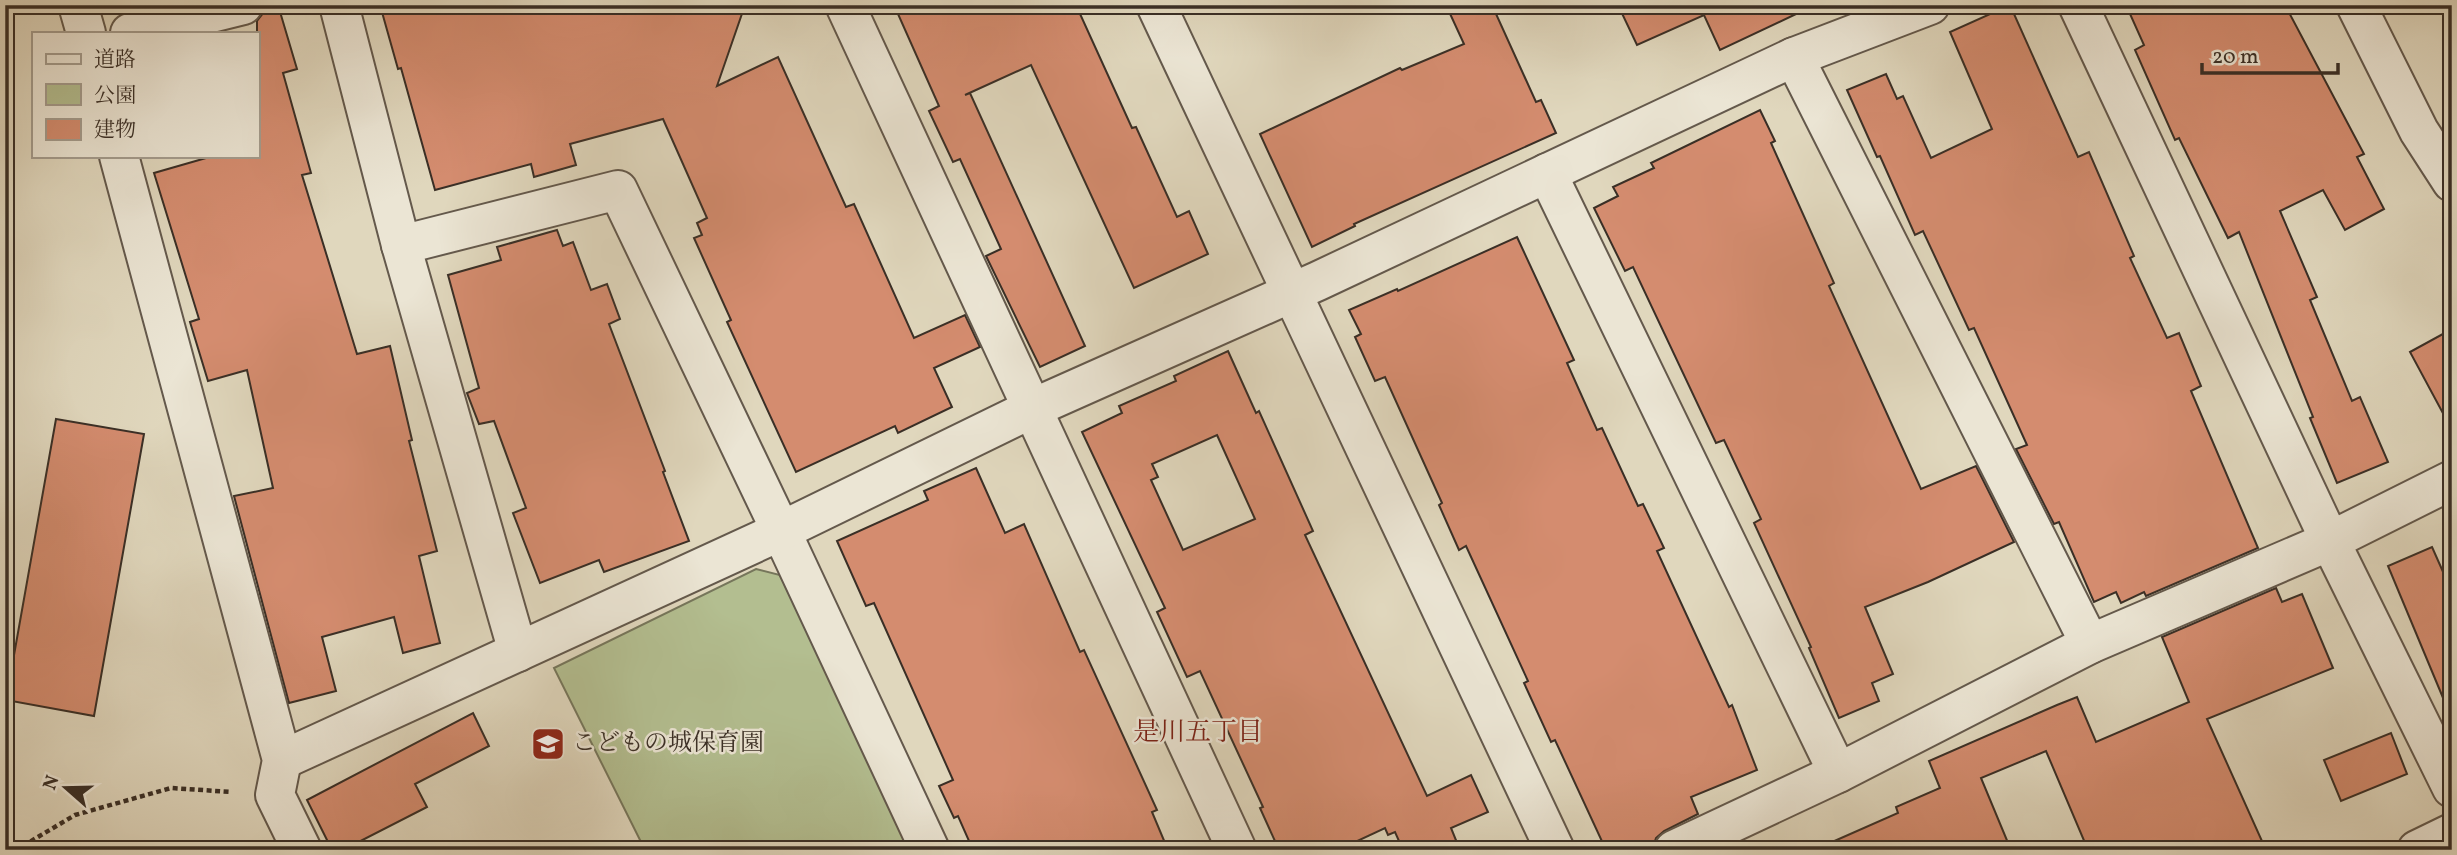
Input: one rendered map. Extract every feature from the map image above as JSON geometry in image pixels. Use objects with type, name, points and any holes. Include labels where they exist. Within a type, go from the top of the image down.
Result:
[{"type":"street","points":[[78,5],[86,32]]},
{"type":"street","points":[[134,32],[243,5]]},
{"type":"street","points":[[338,5],[401,245],[518,652]]},
{"type":"street","points":[[845,5],[1237,850]]},
{"type":"street","points":[[1156,5],[1555,850]]},
{"type":"street","points":[[278,777],[518,652],[781,531],[1034,408],[1291,293],[1794,57],[1930,5]]},
{"type":"street","points":[[2078,5],[2330,541],[2452,788]]},
{"type":"street","points":[[2356,5],[2419,131],[2452,182]]},
{"type":"street","points":[[1794,57],[2090,644]]},
{"type":"street","points":[[120,158],[278,777],[302,850]]},
{"type":"street","points":[[1547,173],[1838,773]]},
{"type":"street","points":[[401,245],[618,190],[930,850]]},
{"type":"street","points":[[1674,850],[1838,773],[2090,644],[2330,541],[2452,480]]},
{"type":"street","points":[[2417,850],[2452,833]]},
{"type":"path","points":[[16,850],[75,815],[171,788],[278,777]]},
{"type":"green space","points":[[756,569],[780,575],[913,850],[645,850],[554,668]]},
{"type":"building","points":[[264,5],[278,5],[297,69],[283,73],[311,173],[302,175],[357,354],[390,346],[412,440],[409,441],[437,551],[419,556],[440,643],[403,653],[394,617],[322,637],[336,691],[289,703],[234,496],[273,488],[247,370],[208,381],[190,322],[199,319],[154,173],[206,158],[259,158],[257,21],[264,12]]},
{"type":"building","points":[[380,5],[745,5],[717,86],[778,57],[846,207],[854,204],[914,338],[965,315],[980,347],[934,368],[952,407],[898,433],[895,426],[796,472],[727,322],[731,320],[694,238],[702,235],[697,223],[707,218],[663,119],[570,144],[576,165],[534,177],[531,164],[435,190],[401,68],[398,69]]},
{"type":"building","points":[[894,5],[1076,5],[1132,128],[1136,127],[1177,217],[1189,211],[1208,254],[1134,288],[1031,65],[965,95],[970,93],[1085,346],[1040,367],[986,256],[1001,249],[960,159],[953,162],[929,111],[939,106]]},
{"type":"building","points":[[1446,5],[1492,5],[1536,102],[1541,100],[1556,133],[1354,224],[1355,226],[1312,247],[1260,134],[1400,68],[1402,70],[1464,44]]},
{"type":"building","points":[[1618,5],[1815,5],[1720,50],[1704,15],[1637,45]]},
{"type":"building","points":[[2010,5],[2078,157],[2089,152],[2134,256],[2130,258],[2167,338],[2179,333],[2201,386],[2191,391],[2258,548],[2146,596],[2144,592],[2121,603],[2116,592],[2094,602],[2059,522],[2054,524],[2016,449],[2027,445],[1974,328],[1969,330],[1923,231],[1915,235],[1847,90],[1886,74],[1897,99],[1903,96],[1931,158],[1992,129],[1950,32]]},
{"type":"building","points":[[2126,5],[2285,5],[2364,154],[2357,157],[2384,209],[2345,230],[2323,190],[2280,211],[2317,297],[2310,300],[2352,401],[2360,397],[2388,462],[2337,483],[2239,232],[2228,238],[2179,138],[2175,140],[2135,50],[2144,45]]},
{"type":"building","points":[[1760,110],[1775,141],[1771,143],[1834,283],[1829,286],[1921,489],[1976,466],[2014,542],[1928,582],[1865,607],[1893,674],[1872,683],[1879,701],[1839,718],[1809,648],[1811,647],[1754,523],[1761,519],[1724,440],[1716,443],[1633,267],[1625,271],[1594,208],[1618,196],[1613,187],[1654,168],[1651,163]]},
{"type":"building","points":[[557,230],[563,246],[573,242],[591,290],[607,284],[620,319],[609,324],[689,541],[604,572],[599,560],[540,583],[513,513],[526,508],[494,421],[479,424],[467,393],[479,388],[448,275],[501,260],[497,247]]},
{"type":"building","points":[[1517,237],[1574,360],[1567,363],[1597,430],[1602,428],[1638,506],[1643,504],[1664,548],[1657,551],[1729,707],[1732,705],[1757,770],[1691,797],[1698,814],[1664,831],[1656,838],[1652,850],[1606,850],[1555,740],[1551,742],[1524,683],[1528,681],[1466,546],[1459,550],[1439,505],[1442,503],[1385,377],[1375,381],[1355,337],[1361,334],[1349,310],[1397,289],[1398,291]]},
{"type":"building","points":[[2452,329],[2452,430],[2410,352]]},
{"type":"building","points":[[1228,351],[1256,413],[1259,411],[1313,531],[1305,535],[1427,796],[1471,775],[1488,812],[1451,828],[1460,850],[1403,850],[1395,832],[1388,835],[1385,828],[1338,850],[1279,850],[1260,808],[1263,807],[1200,671],[1187,677],[1157,612],[1165,608],[1082,432],[1122,413],[1119,406],[1176,381],[1174,376]],"holes":[[[1217,435],[1255,519],[1183,550],[1151,480],[1158,477],[1152,464]]]},
{"type":"building","points":[[56,419],[144,434],[94,716],[6,700]]},
{"type":"building","points":[[976,468],[1005,533],[1024,524],[1080,652],[1084,650],[1157,810],[1152,812],[1168,850],[973,850],[958,816],[954,818],[939,786],[953,780],[874,603],[866,606],[837,541],[928,500],[924,491]]},
{"type":"building","points":[[2432,547],[2452,592],[2451,717],[2388,566]]},
{"type":"building","points":[[2276,588],[2282,602],[2302,594],[2333,668],[2207,719],[2266,850],[2088,850],[2046,751],[1981,778],[2011,850],[1814,850],[1898,813],[1896,807],[1940,788],[1929,761],[2077,697],[2096,742],[2189,702],[2162,637]]},
{"type":"building","points":[[473,713],[489,746],[415,784],[427,807],[343,850],[332,850],[307,800]]},
{"type":"building","points":[[2391,733],[2407,774],[2341,801],[2324,760]]},
{"type":"place","name":"こどもの城保育園","points":[[548,744]]},
{"type":"district","name":"是川五丁目","points":[[1198,733]]}]
